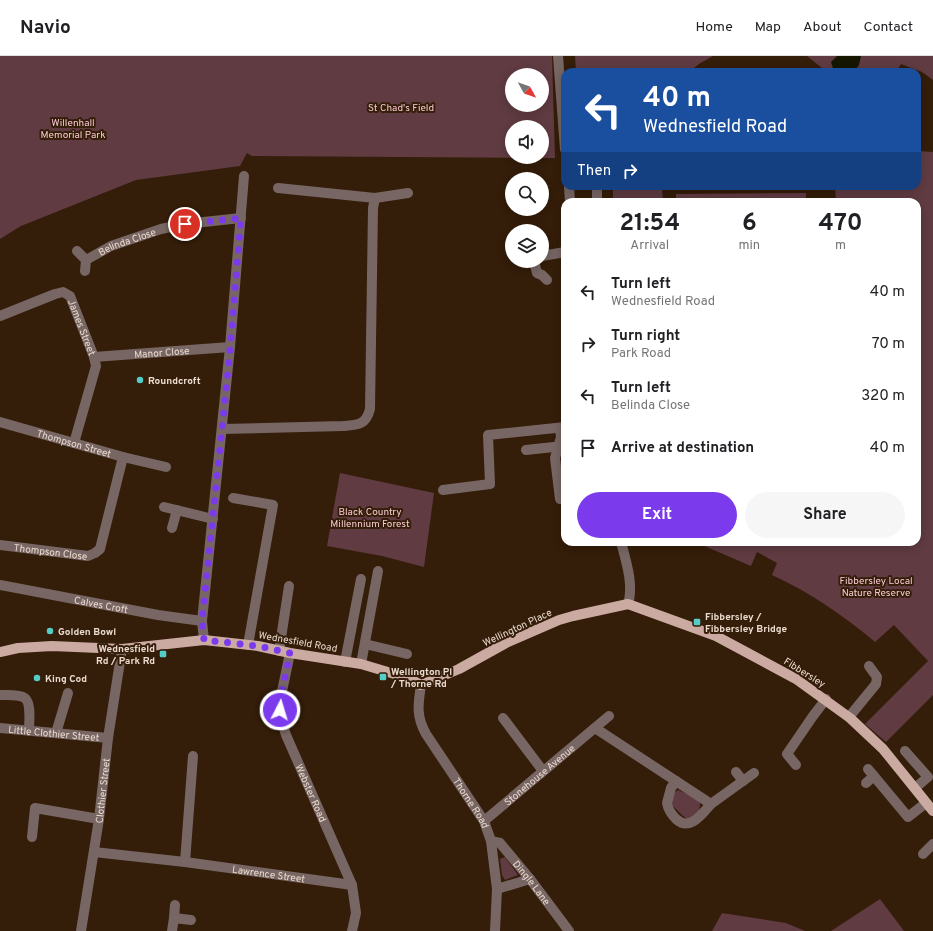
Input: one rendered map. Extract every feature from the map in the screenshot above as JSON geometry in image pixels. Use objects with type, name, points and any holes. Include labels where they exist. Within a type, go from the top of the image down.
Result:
[{"type":"main road","name":"Wellington Place","points":[[421,685],[459,669],[506,643],[559,620],[628,604]]},
{"type":"main road","name":"Fibbersley","points":[[628,604],[716,636],[796,679],[826,699],[849,717],[883,749],[933,811]]},
{"type":"main road","name":"Wednesfield Road","points":[[0,652],[18,648],[52,646],[122,649],[204,640],[248,645],[361,664],[408,678],[421,685]]},
{"type":"street","points":[[558,56],[561,96]]},
{"type":"street","points":[[204,640],[202,621],[230,347],[244,176]]},
{"type":"street","points":[[278,188],[375,198],[408,193]]},
{"type":"street","points":[[222,429],[348,426],[358,425],[364,422],[368,416],[370,409],[373,208],[375,198]]},
{"type":"street","name":"Belinda Close","points":[[86,260],[111,246],[161,229],[185,224],[241,218]]},
{"type":"street","name":"Belinda Close","points":[[77,251],[86,260]]},
{"type":"street","points":[[549,255],[561,253]]},
{"type":"street","name":"Belinda Close","points":[[85,271],[86,260]]},
{"type":"street","points":[[536,268],[537,273],[542,275],[547,280]]},
{"type":"street","name":"James Street","points":[[0,316],[55,294],[63,292],[70,296],[94,357],[96,366],[74,443]]},
{"type":"street","name":"Manor Close","points":[[94,357],[230,347]]},
{"type":"street","name":"Thompson Street","points":[[0,422],[123,457],[166,467]]},
{"type":"street","points":[[444,490],[490,484],[488,435],[561,427]]},
{"type":"street","points":[[526,450],[561,446]]},
{"type":"street","points":[[560,499],[555,458],[561,446]]},
{"type":"street","name":"Thompson Close","points":[[0,545],[88,556],[95,553],[100,549],[123,457]]},
{"type":"street","points":[[233,498],[273,505],[248,645]]},
{"type":"street","points":[[164,507],[213,519]]},
{"type":"street","points":[[172,528],[177,510]]},
{"type":"street","points":[[622,546],[630,583],[628,604]]},
{"type":"street","points":[[361,664],[378,571]]},
{"type":"street","points":[[345,662],[361,579]]},
{"type":"street","name":"Calves Croft","points":[[0,585],[136,611],[202,621]]},
{"type":"street","points":[[279,651],[289,586]]},
{"type":"street","points":[[365,644],[407,654]]},
{"type":"street","name":"Clothier Street","points":[[81,931],[99,819],[108,738],[122,649]]},
{"type":"street","name":"Webster Road","points":[[290,653],[280,701],[281,719],[286,735],[352,885],[356,913],[352,931]]},
{"type":"street","points":[[849,717],[876,684],[877,678],[869,666]]},
{"type":"street","name":"Thorne Road","points":[[421,685],[418,709],[421,725],[484,821],[491,841],[497,889],[495,931]]},
{"type":"street","points":[[56,733],[68,693]]},
{"type":"street","points":[[0,695],[21,696],[26,699],[29,704],[29,731]]},
{"type":"street","points":[[796,764],[788,754],[826,699]]},
{"type":"street","name":"Stonehouse Avenue","points":[[484,821],[609,716]]},
{"type":"street","points":[[503,718],[543,771]]},
{"type":"street","name":"Little Clothier Street","points":[[0,728],[108,738]]},
{"type":"street","points":[[595,728],[712,804]]},
{"type":"street","points":[[905,751],[928,777],[914,788]]},
{"type":"street","points":[[185,862],[193,756]]},
{"type":"street","points":[[736,772],[743,781]]},
{"type":"street","points":[[676,781],[671,788],[667,803],[671,812],[682,824],[686,824],[693,822],[712,804],[754,773]]},
{"type":"street","points":[[866,783],[871,773],[908,817],[926,803]]},
{"type":"street","points":[[32,837],[35,808],[99,819]]},
{"type":"street","name":"Dingle Lane","points":[[491,841],[500,843],[530,879],[569,931]]},
{"type":"street","points":[[923,854],[933,844]]},
{"type":"street","name":"Lawrence Street","points":[[94,852],[185,862],[352,885]]},
{"type":"street","points":[[497,889],[530,879]]},
{"type":"street","points":[[172,931],[175,905]]},
{"type":"street","points":[[174,918],[191,920]]},
{"type":"green space","points":[[0,56],[552,56],[555,158],[549,158],[549,120],[505,120],[505,158],[252,156],[247,153],[240,166],[136,180],[21,226],[0,239]]},
{"type":"green space","points":[[575,56],[713,56],[694,68],[576,68]]},
{"type":"green space","points":[[807,56],[933,56],[933,80],[921,72],[921,68],[912,68],[901,64],[898,68],[822,68]]},
{"type":"green space","name":"Fibbersley Local Nature Reserve","points":[[921,151],[933,152],[933,695],[886,742],[865,724],[928,661],[894,625],[875,642],[825,605],[772,575],[777,563],[757,552],[751,566],[704,546],[921,546],[921,198],[836,198],[835,190],[921,190]]},
{"type":"green space","points":[[613,190],[662,190],[663,198],[613,198]]},
{"type":"green space","points":[[806,193],[806,198],[676,198],[676,194]]},
{"type":"green space","name":"Black Country Millennium Forest","points":[[340,473],[434,493],[424,567],[382,556],[327,546]]},
{"type":"green space","points":[[678,790],[694,797],[700,803],[697,814],[693,817],[687,819],[672,805],[672,795]]},
{"type":"green space","points":[[505,857],[518,875],[505,880],[502,875],[500,859]]},
{"type":"green space","points":[[880,899],[904,931],[831,931]]},
{"type":"green space","points":[[722,913],[786,923],[805,931],[712,931]]},
{"type":"shaded area","points":[[837,56],[861,56],[857,68],[833,68],[831,62]]},
{"type":"place","name":"Roundcroft","points":[[140,380]]},
{"type":"place","name":"Fibbersley / Fibbersley Bridge","points":[[697,622]]},
{"type":"place","name":"Golden Bowl","points":[[50,631]]},
{"type":"place","name":"Wednesfield Rd / Park Rd","points":[[163,654]]},
{"type":"place","name":"Wellington Pl / Thorne Rd","points":[[383,677]]},
{"type":"place","name":"King Cod","points":[[37,678]]},
{"type":"route","points":[[185,224],[241,218],[229,361],[202,621],[204,640],[258,646],[290,653],[280,701],[280,710]]},
{"type":"park label","name":"St Chad's Field","points":[[401,107]]},
{"type":"park label","name":"Willenhall Memorial Park","points":[[73,128]]}]
